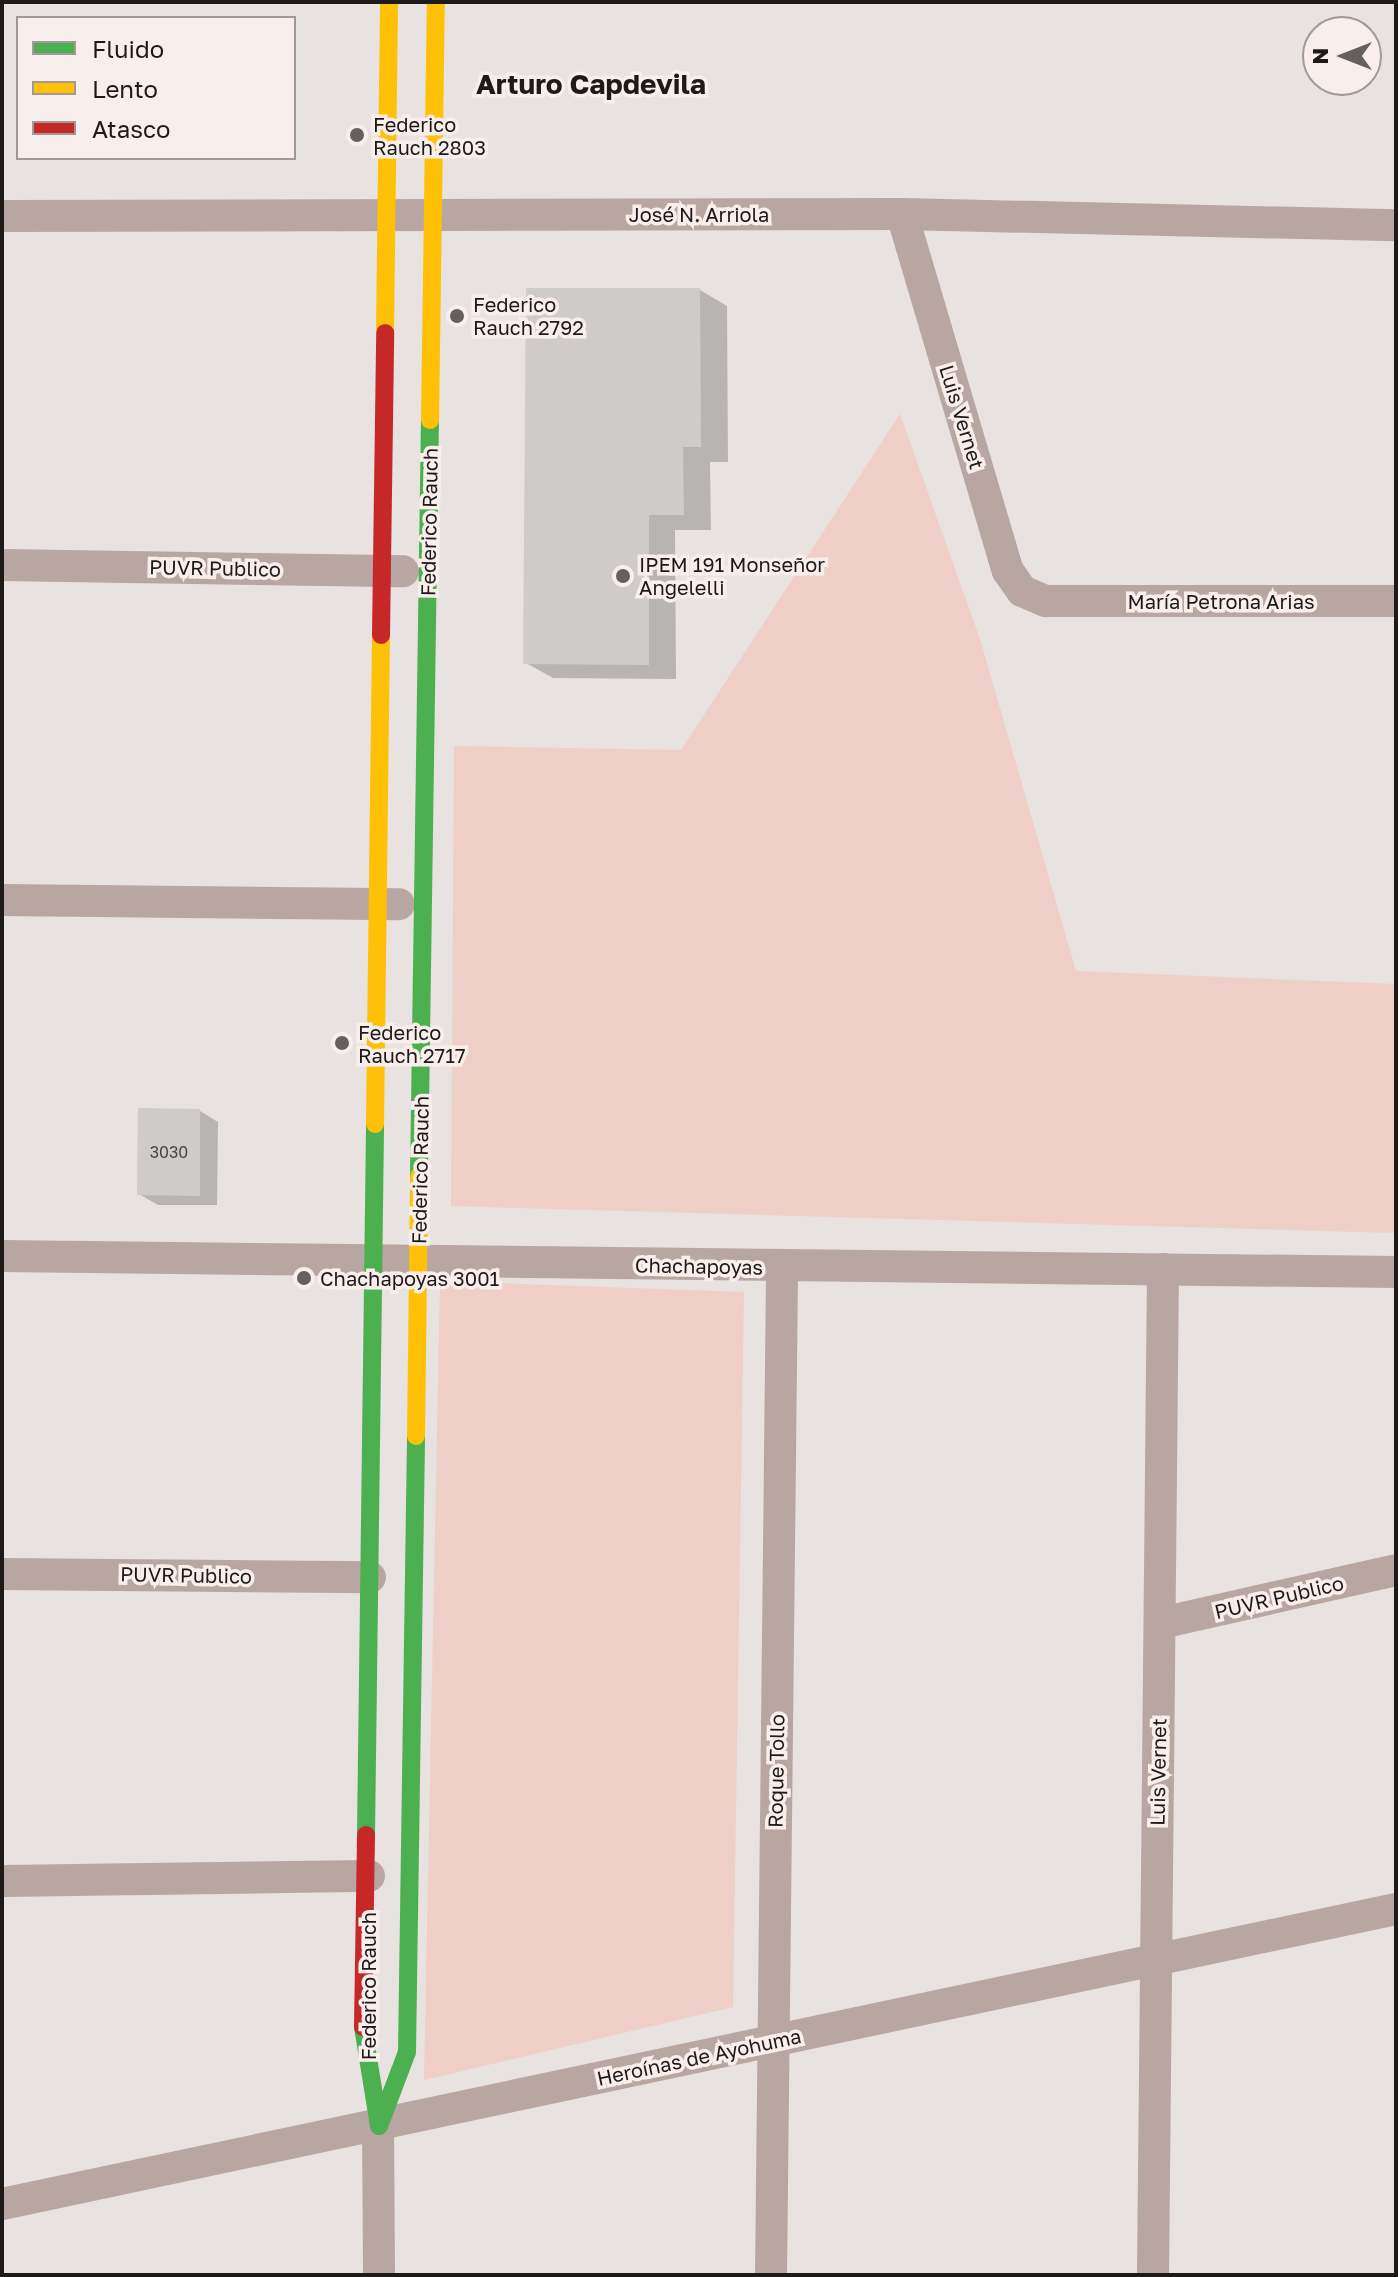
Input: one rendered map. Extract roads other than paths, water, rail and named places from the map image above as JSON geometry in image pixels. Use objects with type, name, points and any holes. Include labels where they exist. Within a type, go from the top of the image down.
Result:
[{"type":"street","name":"Federico Rauch","points":[[379,2275],[378,2126],[363,2047],[369,1876],[389,2]]},
{"type":"street","name":"Federico Rauch","points":[[378,2126],[407,2052],[426,903],[436,2]]},
{"type":"street","name":"José N. Arriola","points":[[2,216],[386,212],[902,214],[1396,225]]},
{"type":"street","name":"Luis Vernet","points":[[902,214],[1008,571],[1022,591],[1046,601]]},
{"type":"street","name":"PUVR Publico","points":[[2,565],[428,571]]},
{"type":"street","name":"María Petrona Arias","points":[[1046,601],[1396,601]]},
{"type":"street","points":[[2,900],[426,903]]},
{"type":"street","name":"Chachapoyas","points":[[2,1256],[374,1260],[418,1264],[1396,1272]]},
{"type":"street","name":"Roque Tollo","points":[[771,2275],[782,1267]]},
{"type":"street","name":"Luis Vernet","points":[[1153,2275],[1153,1963],[1161,1623],[1163,1269]]},
{"type":"street","name":"PUVR Publico","points":[[1161,1623],[1396,1570]]},
{"type":"street","name":"PUVR Publico","points":[[2,1574],[370,1577]]},
{"type":"street","points":[[2,1881],[369,1876]]},
{"type":"street","name":"Heroínas de Ayohuma","points":[[2,2204],[1153,1963],[1396,1909]]},
{"type":"place","name":"Federico Rauch 2803","points":[[357,135]]},
{"type":"place","name":"Federico Rauch 2792","points":[[457,316]]},
{"type":"place","name":"IPEM 191 Monseñor Angelelli","points":[[623,576]]},
{"type":"place","name":"Federico Rauch 2717","points":[[342,1043]]},
{"type":"place","name":"Chachapoyas 3001","points":[[304,1278]]},
{"type":"district","name":"Arturo Capdevila","points":[[591,84]]}]
